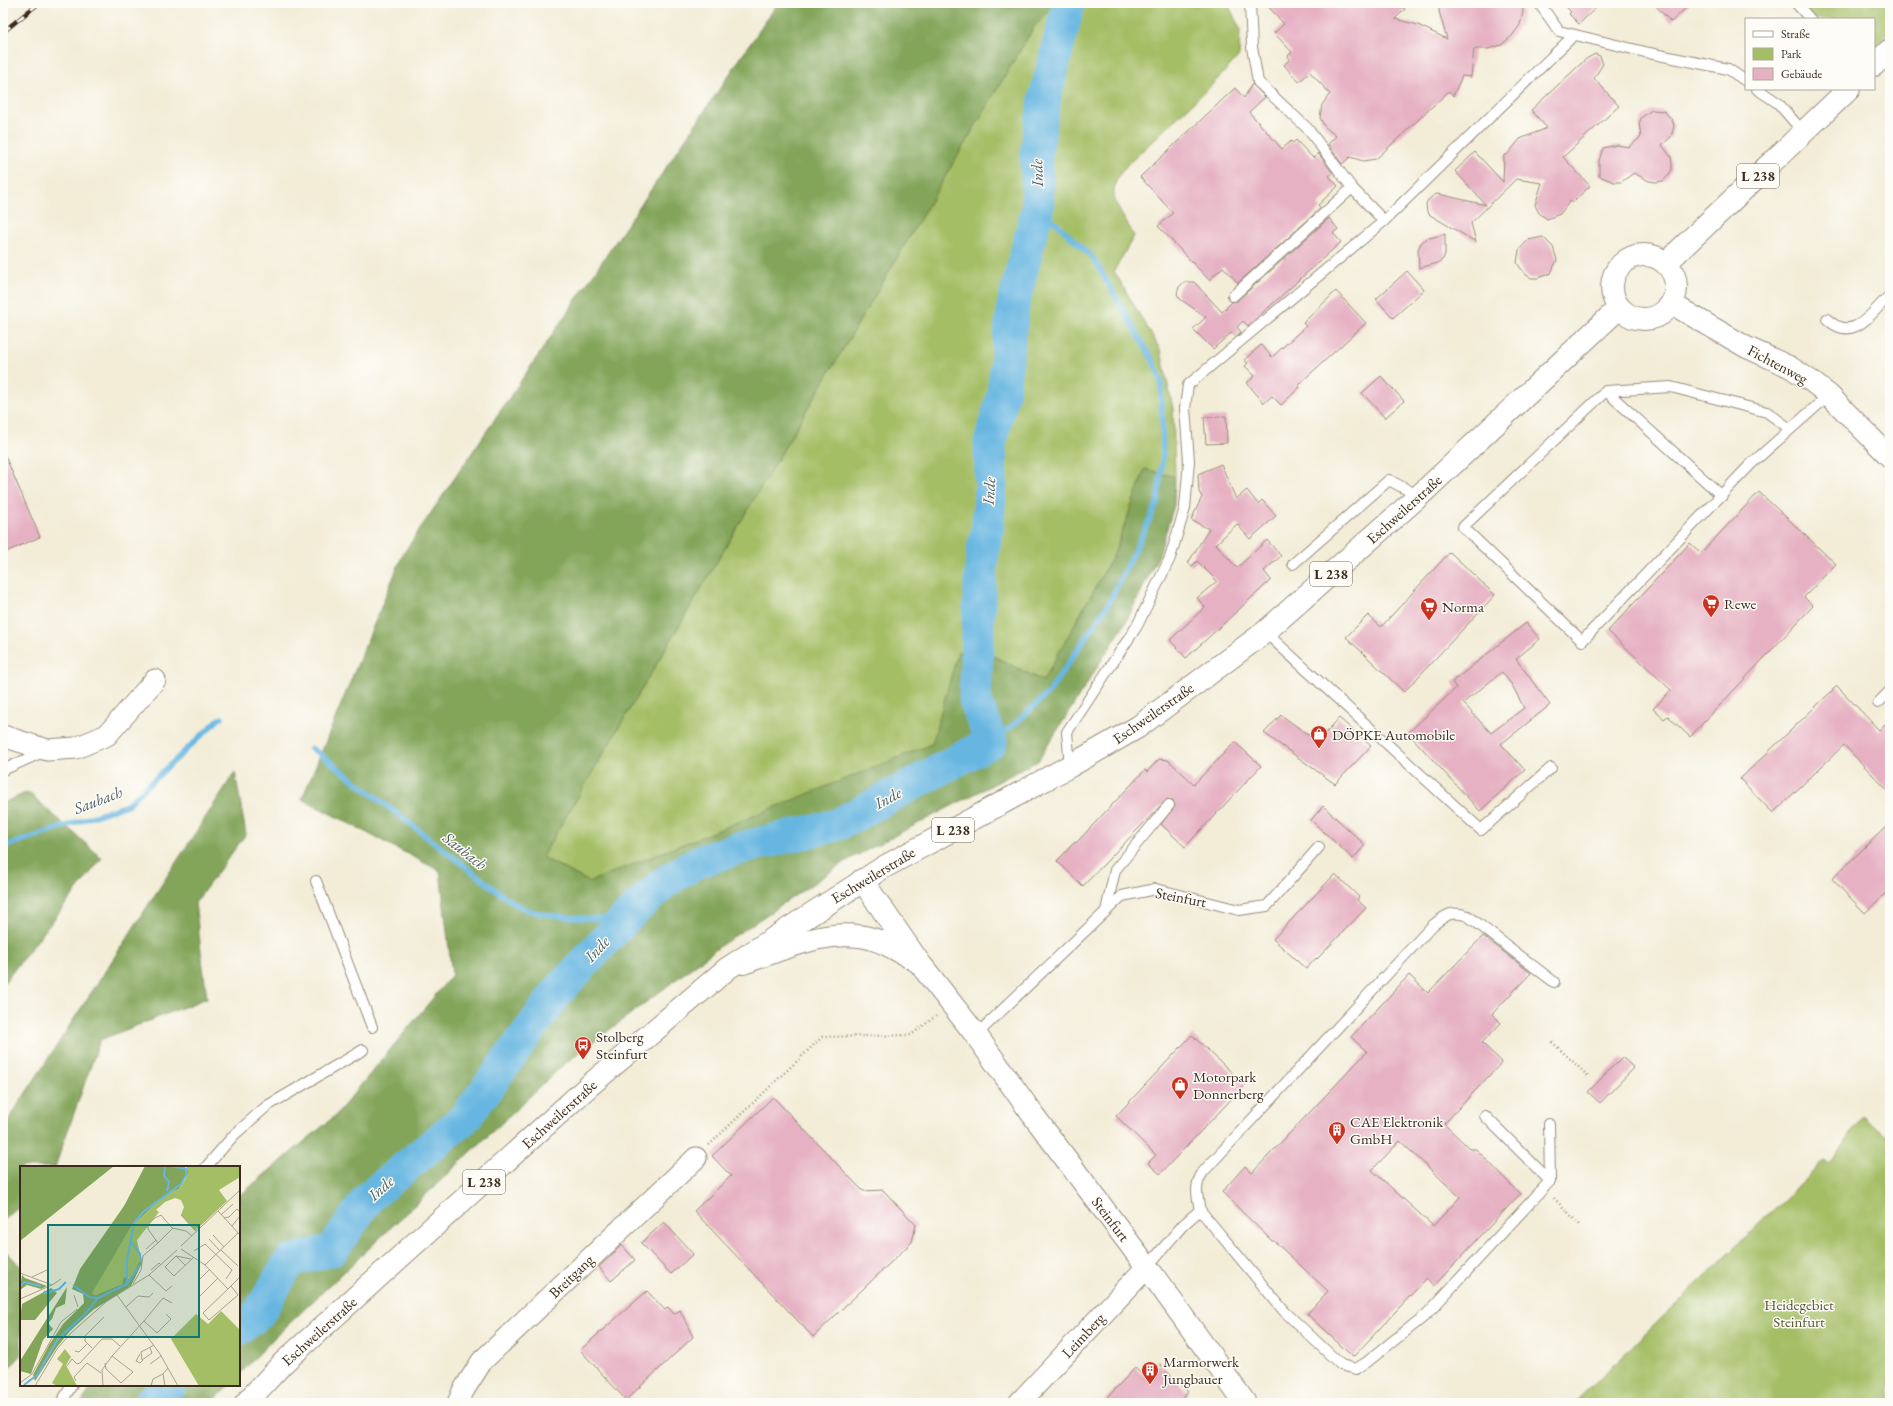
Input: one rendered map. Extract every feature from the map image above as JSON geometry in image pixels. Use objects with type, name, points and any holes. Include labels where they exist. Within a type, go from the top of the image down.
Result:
[{"type":"main road","points":[[1875,64],[1890,50]]},
{"type":"main road","name":"L 238","points":[[1666,263],[1848,90]]},
{"type":"main road","points":[[1647,254],[1657,257],[1666,263],[1675,278],[1677,287],[1672,304],[1660,315],[1645,319],[1635,318],[1619,308],[1612,294],[1613,276],[1619,266],[1626,259],[1636,255],[1647,254]]},
{"type":"main road","name":"Eschweilerstraße","points":[[246,1403],[283,1363],[590,1085],[728,968],[862,880],[1138,727],[1265,632],[1420,496],[1619,308]]},
{"type":"main road","name":"Steinfurt","points":[[862,880],[918,961],[976,1035],[1245,1403]]},
{"type":"main road","points":[[728,968],[794,945],[832,935],[849,934],[875,939],[918,961]]},
{"type":"street","name":"Fichtenweg","points":[[1672,304],[1746,347],[1790,367],[1829,395],[1890,457]]},
{"type":"street","points":[[3,736],[47,750],[76,748],[107,735],[155,680]]},
{"type":"street","name":"Breitgang","points":[[458,1403],[462,1391],[482,1361],[696,1158]]},
{"type":"street","name":"Leimberg","points":[[1019,1403],[1147,1267]]},
{"type":"lane","points":[[1250,3],[1252,47],[1258,82],[1308,129],[1352,188],[1384,221]]},
{"type":"lane","points":[[1539,3],[1559,31],[1649,53],[1728,69],[1745,80]]},
{"type":"lane","points":[[1796,3],[1809,18]]},
{"type":"lane","points":[[1070,766],[1067,732],[1137,626],[1170,558],[1185,508],[1189,461],[1185,408],[1188,385],[1384,221],[1574,35]]},
{"type":"lane","points":[[1758,90],[1778,103],[1804,133]]},
{"type":"lane","points":[[1233,296],[1352,188]]},
{"type":"lane","points":[[1827,319],[1835,327],[1845,329],[1856,328],[1890,295]]},
{"type":"lane","points":[[1790,429],[1767,412],[1671,387],[1606,391],[1463,527],[1582,641],[1751,464],[1829,395]]},
{"type":"lane","points":[[1606,391],[1722,496]]},
{"type":"lane","points":[[1293,564],[1389,480],[1420,496]]},
{"type":"lane","points":[[1265,632],[1481,830],[1551,768]]},
{"type":"lane","points":[[1878,703],[1890,691]]},
{"type":"lane","points":[[3,770],[47,750]]},
{"type":"lane","points":[[1106,911],[1115,870],[1169,805]]},
{"type":"lane","name":"Steinfurt","points":[[976,1035],[1122,896],[1156,889],[1239,910],[1267,906],[1319,847]]},
{"type":"lane","points":[[316,881],[372,1027]]},
{"type":"lane","points":[[1549,1124],[1547,1184],[1427,1314],[1367,1362],[1356,1369],[1341,1365],[1284,1311],[1200,1210],[1196,1190],[1197,1180],[1203,1172],[1433,925],[1446,915],[1458,912],[1468,916],[1554,982]]},
{"type":"lane","points":[[207,1166],[234,1135],[267,1106],[363,1050]]},
{"type":"lane","points":[[1485,1116],[1547,1184]]},
{"type":"lane","points":[[1147,1267],[1184,1225],[1200,1210]]},
{"type":"lane","points":[[61,1403],[71,1386]]},
{"type":"path","points":[[696,1158],[822,1037],[912,1035],[952,1004]]},
{"type":"path","points":[[1552,1042],[1589,1077]]},
{"type":"path","points":[[1547,1184],[1580,1225]]},
{"type":"green space","points":[[778,3],[1059,3],[1035,25],[542,857],[589,882],[932,744],[958,652],[995,657],[1043,681],[1114,554],[1145,469],[1175,477],[1174,505],[1159,555],[1126,622],[1038,761],[848,860],[723,944],[563,1065],[274,1338],[240,1374],[240,1195],[336,1115],[452,975],[440,871],[302,799],[403,554]]},
{"type":"green space","points":[[1059,3],[1231,3],[1229,6],[1240,29],[1239,56],[1217,80],[1127,165],[1119,175],[1115,185],[1114,193],[1116,201],[1134,236],[1114,271],[1161,351],[1173,409],[1175,477],[1145,469],[1114,554],[1043,681],[995,657],[958,652],[933,744],[589,882],[542,857],[1035,25]]},
{"type":"green space","points":[[1790,3],[1890,3],[1890,32],[1875,46],[1875,18],[1803,18]]},
{"type":"green space","points":[[235,772],[246,834],[195,903],[207,998],[100,1040],[55,1166],[20,1166],[20,1207],[3,1220],[3,1128]]},
{"type":"green space","points":[[28,792],[102,858],[3,984],[3,803]]},
{"type":"green space","name":"Heidegebiet Steinfurt","points":[[1862,1116],[1890,1140],[1890,1403],[1574,1403],[1824,1161],[1829,1164],[1833,1161]]},
{"type":"green space","points":[[3,1248],[20,1266],[20,1357],[3,1374]]},
{"type":"green space","points":[[92,1386],[228,1386],[212,1403],[81,1403]]},
{"type":"building","points":[[1265,3],[1396,3],[1405,9],[1395,19],[1418,25],[1447,39],[1439,11],[1440,3],[1522,3],[1523,12],[1520,25],[1512,36],[1501,45],[1488,49],[1474,49],[1471,77],[1462,76],[1453,96],[1449,91],[1376,159],[1363,161],[1350,157],[1342,164],[1328,144],[1336,136],[1325,127],[1320,118],[1322,105],[1330,94],[1310,72],[1299,82],[1284,65],[1290,59],[1288,56],[1292,52],[1274,33],[1284,24]]},
{"type":"building","points":[[1563,3],[1601,3],[1579,24],[1569,14],[1571,12]]},
{"type":"building","points":[[1653,3],[1691,3],[1671,22]]},
{"type":"building","points":[[1595,54],[1600,56],[1603,64],[1594,78],[1619,106],[1563,157],[1590,186],[1572,203],[1570,201],[1560,214],[1547,219],[1539,213],[1535,205],[1542,183],[1516,179],[1471,223],[1476,242],[1427,212],[1426,204],[1428,200],[1434,195],[1438,194],[1486,205],[1455,171],[1475,152],[1503,182],[1504,155],[1507,155],[1520,139],[1547,128],[1531,110],[1586,59]]},
{"type":"building","points":[[1252,84],[1265,97],[1249,112],[1282,149],[1291,141],[1293,143],[1296,140],[1313,158],[1318,153],[1333,173],[1329,176],[1338,186],[1318,205],[1321,208],[1238,283],[1223,267],[1209,280],[1158,226],[1173,213],[1140,177],[1235,88],[1244,98]]},
{"type":"building","points":[[1652,110],[1664,111],[1672,120],[1674,126],[1671,137],[1662,145],[1671,157],[1672,170],[1668,176],[1663,181],[1656,182],[1649,181],[1634,173],[1621,182],[1614,182],[1599,176],[1599,161],[1603,148],[1617,145],[1629,147],[1641,137],[1639,123],[1642,117]]},
{"type":"building","points":[[1329,218],[1338,229],[1333,233],[1341,242],[1248,326],[1243,321],[1237,327],[1241,332],[1236,336],[1231,333],[1213,349],[1193,329],[1206,317],[1180,299],[1177,294],[1179,287],[1184,282],[1194,282],[1222,312],[1232,302],[1237,301]]},
{"type":"building","points":[[1445,234],[1445,254],[1443,259],[1438,263],[1419,268],[1418,249],[1421,243],[1426,239]]},
{"type":"building","points":[[1543,237],[1553,247],[1557,260],[1551,273],[1538,278],[1531,278],[1525,274],[1517,263],[1519,250],[1528,240]]},
{"type":"building","points":[[1407,271],[1424,290],[1393,318],[1376,299]]},
{"type":"building","points":[[1336,291],[1366,323],[1298,385],[1300,387],[1281,405],[1272,396],[1264,403],[1247,383],[1255,376],[1245,366],[1248,363],[1244,360],[1261,345],[1272,357],[1306,326],[1303,323]]},
{"type":"building","points":[[1381,376],[1404,401],[1385,418],[1362,393]]},
{"type":"building","points":[[1226,416],[1227,443],[1206,444],[1204,417]]},
{"type":"building","points":[[3,451],[40,537],[3,553]]},
{"type":"building","points":[[1221,464],[1236,499],[1247,490],[1258,504],[1262,500],[1276,516],[1250,539],[1237,524],[1216,544],[1237,568],[1267,540],[1281,556],[1264,571],[1271,580],[1186,658],[1170,640],[1205,607],[1197,598],[1217,581],[1197,561],[1192,566],[1188,563],[1209,529],[1191,520],[1202,497],[1199,492],[1198,474]]},
{"type":"building","name":"Rewe","points":[[1759,492],[1836,564],[1804,597],[1813,606],[1690,737],[1668,716],[1664,719],[1653,709],[1671,690],[1608,631],[1690,543],[1701,553]]},
{"type":"building","name":"Norma","points":[[1450,552],[1495,595],[1404,692],[1346,637],[1368,615],[1381,627]]},
{"type":"building","points":[[1526,623],[1540,639],[1516,659],[1550,705],[1501,744],[1525,770],[1480,811],[1408,733],[1456,688],[1452,682]],"holes":[[[1502,672],[1512,685],[1524,708],[1491,733],[1463,703]]]},
{"type":"building","points":[[1837,686],[1879,730],[1890,719],[1890,793],[1844,745],[1773,813],[1740,779]]},
{"type":"building","name":"DÖPKE Automobile","points":[[1281,715],[1318,742],[1339,718],[1371,746],[1335,784],[1264,733]]},
{"type":"building","points":[[1235,742],[1261,766],[1185,847],[1161,824],[1175,806],[1173,800],[1167,799],[1083,886],[1057,861],[1145,770],[1147,772],[1159,759],[1168,760],[1194,784]]},
{"type":"building","points":[[1323,806],[1365,845],[1353,859],[1311,820]]},
{"type":"building","points":[[1890,823],[1890,889],[1865,913],[1832,879]]},
{"type":"building","points":[[1335,874],[1359,897],[1357,900],[1366,908],[1306,969],[1273,939]]},
{"type":"building","name":"CAE Elektronik GmbH","points":[[1483,936],[1531,973],[1492,1014],[1501,1023],[1482,1043],[1502,1062],[1444,1124],[1470,1149],[1476,1149],[1520,1194],[1434,1286],[1426,1279],[1353,1357],[1307,1314],[1328,1291],[1274,1241],[1272,1241],[1222,1192],[1245,1166],[1252,1173],[1367,1052],[1351,1037],[1409,975],[1428,993]],"holes":[[[1400,1141],[1460,1197],[1433,1226],[1372,1170]]]},
{"type":"building","name":"Motorpark Donnerberg","points":[[1192,1035],[1245,1085],[1160,1174],[1148,1163],[1156,1155],[1116,1116]]},
{"type":"building","points":[[1622,1057],[1634,1068],[1600,1103],[1588,1092]]},
{"type":"building","points":[[773,1097],[863,1191],[883,1190],[916,1225],[912,1242],[813,1337],[694,1211],[731,1176],[712,1156]]},
{"type":"building","points":[[664,1222],[693,1254],[671,1274],[641,1243]]},
{"type":"building","points":[[622,1245],[635,1260],[611,1281],[599,1267]]},
{"type":"building","points":[[647,1291],[665,1310],[668,1307],[674,1314],[680,1310],[693,1337],[626,1400],[580,1350]]},
{"type":"building","name":"Marmorwerk Jungbauer","points":[[1159,1364],[1188,1392],[1178,1403],[1102,1403],[1135,1368],[1146,1378]]},
{"type":"waterway","name":"Inde","points":[[240,1328],[258,1314],[290,1261],[332,1250],[369,1197],[465,1118],[559,990],[626,918],[664,883],[695,863],[736,849],[837,825],[991,742],[975,699],[980,583],[983,549],[987,533],[991,484],[990,443],[1003,394],[1013,306],[1038,206],[1036,154],[1045,97],[1069,3]]},
{"type":"waterway","points":[[991,742],[1016,723],[1049,692],[1109,603],[1157,504],[1163,455],[1161,380],[1152,359],[1093,258],[1038,206]]},
{"type":"waterway","name":"Saubach","points":[[3,847],[127,805],[219,719],[222,718]]},
{"type":"waterway","name":"Saubach","points":[[311,748],[506,898],[519,906],[538,913],[563,917],[603,919],[626,918]]},
{"type":"waterway","name":"Inde","points":[[149,1403],[170,1386]]},
{"type":"railway","points":[[3,32],[39,3]]},
{"type":"place","name":"Rewe","points":[[1711,618]]},
{"type":"place","name":"Norma","points":[[1429,621]]},
{"type":"place","name":"DÖPKE Automobile","points":[[1319,749]]},
{"type":"place","name":"Stolberg Steinfurt","points":[[583,1060]]},
{"type":"place","name":"Motorpark Donnerberg","points":[[1180,1100]]},
{"type":"place","name":"CAE Elektronik GmbH","points":[[1337,1145]]},
{"type":"place","name":"Marmorwerk Jungbauer","points":[[1150,1385]]}]
